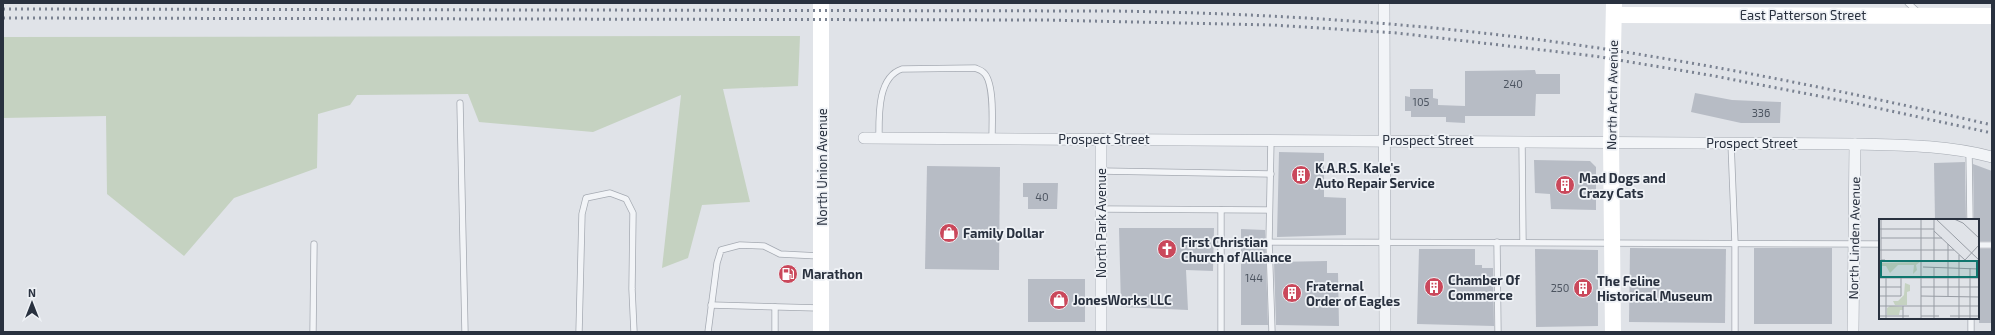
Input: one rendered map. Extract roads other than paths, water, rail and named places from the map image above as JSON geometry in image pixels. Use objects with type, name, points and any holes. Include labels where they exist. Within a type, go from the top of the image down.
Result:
[{"type":"street","name":"North Union Avenue","points":[[821,3],[821,332]]},
{"type":"street","points":[[1384,3],[1385,332]]},
{"type":"street","name":"East Patterson Street","points":[[1614,9],[1759,9],[1992,16]]},
{"type":"street","name":"North Arch Avenue","points":[[1613,332],[1611,142],[1614,9]]},
{"type":"street","name":"Prospect Street","points":[[864,138],[1271,139],[1855,144],[1922,146],[1969,151],[1992,157]]},
{"type":"street","name":"North Park Avenue","points":[[1101,139],[1101,332]]},
{"type":"street","name":"North Linden Avenue","points":[[1853,332],[1855,144]]},
{"type":"lane","points":[[1908,3],[1920,15]]},
{"type":"lane","points":[[879,138],[880,104],[889,76],[902,69],[974,68],[983,72],[988,79],[991,92],[992,138]]},
{"type":"lane","points":[[460,103],[465,332]]},
{"type":"lane","points":[[1271,139],[1269,242],[1272,332]]},
{"type":"lane","points":[[1522,141],[1523,242]]},
{"type":"lane","points":[[1731,143],[1735,243],[1735,332]]},
{"type":"lane","points":[[1969,151],[1970,219]]},
{"type":"lane","points":[[1101,171],[1271,174]]},
{"type":"lane","points":[[579,332],[582,214],[586,198],[610,193],[626,199],[633,213],[632,289],[634,332]]},
{"type":"lane","points":[[1101,208],[1269,210]]},
{"type":"lane","points":[[1221,210],[1221,332]]},
{"type":"lane","points":[[1269,242],[1879,244]]},
{"type":"lane","points":[[1498,242],[1498,332]]},
{"type":"lane","points":[[314,244],[314,332]]},
{"type":"lane","points":[[708,332],[716,263],[721,250],[740,244],[764,246],[780,254],[822,256]]},
{"type":"lane","points":[[1979,245],[1992,245]]},
{"type":"lane","points":[[711,304],[822,308]]},
{"type":"lane","points":[[775,307],[775,332]]},
{"type":"lane","points":[[1971,319],[1971,332]]},
{"type":"railway","points":[[3,9],[1112,11],[1276,16],[1495,34],[1605,49],[1716,67],[1882,100],[1992,125]]},
{"type":"railway","points":[[3,18],[1044,20],[1273,25],[1397,33],[1594,56],[1709,75],[1845,101],[1992,133]]},
{"type":"place","name":"K.A.R.S. Kale's Auto Repair Service","points":[[1301,175]]},
{"type":"place","name":"Mad Dogs and Crazy Cats","points":[[1565,185]]},
{"type":"place","name":"Family Dollar","points":[[949,233]]},
{"type":"place","name":"First Christian Church of Alliance","points":[[1167,249]]},
{"type":"place","name":"Marathon","points":[[788,274]]},
{"type":"place","name":"Chamber Of Commerce","points":[[1434,287]]},
{"type":"place","name":"The Feline Historical Museum","points":[[1583,288]]},
{"type":"place","name":"Fraternal Order of Eagles","points":[[1292,293]]},
{"type":"place","name":"JonesWorks LLC","points":[[1059,300]]}]
